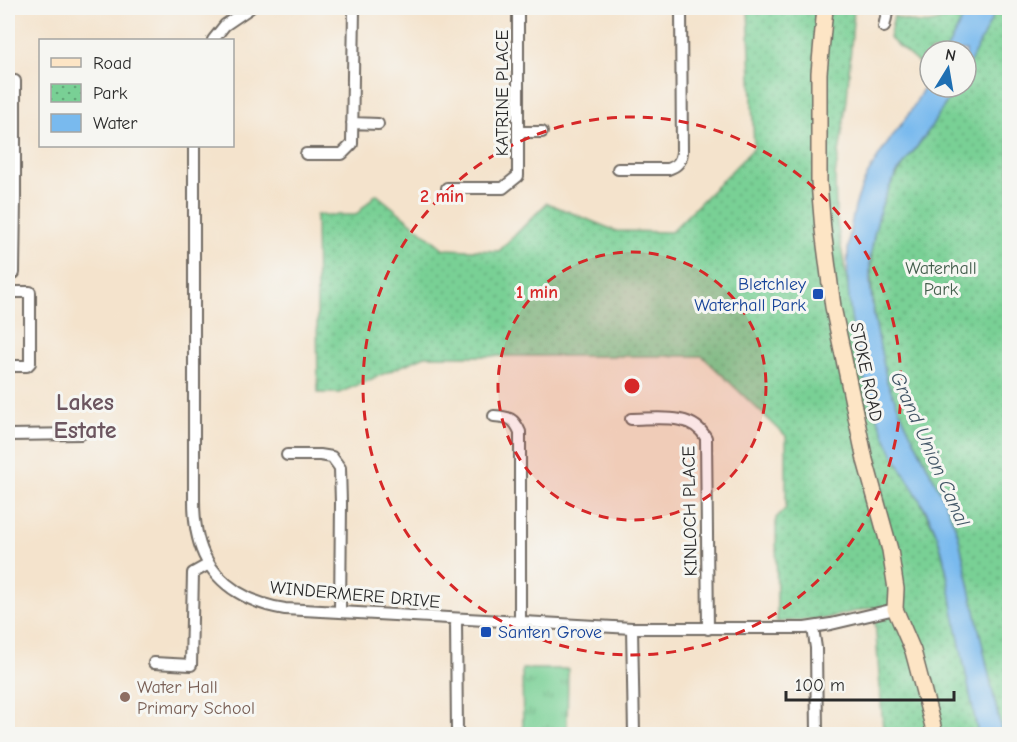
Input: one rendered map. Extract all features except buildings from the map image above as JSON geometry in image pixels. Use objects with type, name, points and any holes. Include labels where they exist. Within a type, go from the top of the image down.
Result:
[{"type":"street","points":[[214,39],[225,26],[250,8]]},
{"type":"street","points":[[306,154],[342,154],[352,144],[354,8]]},
{"type":"street","name":"KATRINE PLACE","points":[[447,188],[504,188],[518,176],[518,8]]},
{"type":"street","points":[[618,169],[668,169],[677,164],[681,158],[681,8]]},
{"type":"street","name":"STOKE ROAD","points":[[825,8],[819,73],[819,182],[822,230],[833,307],[860,434],[890,550],[896,589],[896,609],[913,651],[934,735]]},
{"type":"street","points":[[884,27],[888,8]]},
{"type":"street","points":[[913,8],[924,8]]},
{"type":"street","points":[[11,81],[11,197],[15,273]]},
{"type":"street","points":[[352,123],[378,124]]},
{"type":"street","points":[[518,132],[542,132]]},
{"type":"street","name":"WINDERMERE DRIVE","points":[[194,147],[195,519],[198,539],[209,564],[230,587],[246,598],[259,604],[285,609],[632,628],[813,628],[896,609]]},
{"type":"street","points":[[8,292],[30,292],[30,363],[27,366],[8,366]]},
{"type":"street","points":[[494,416],[507,417],[516,423],[520,432],[520,622]]},
{"type":"street","name":"KINLOCH PLACE","points":[[631,419],[685,420],[698,427],[706,438],[708,629]]},
{"type":"street","points":[[8,435],[81,434]]},
{"type":"street","points":[[287,455],[332,457],[340,468],[340,612]]},
{"type":"street","points":[[154,663],[191,665],[194,573],[209,564]]},
{"type":"street","points":[[456,619],[457,735]]},
{"type":"street","points":[[632,628],[634,735]]},
{"type":"street","points":[[813,628],[816,648],[817,735]]},
{"type":"green space","points":[[748,8],[854,8],[847,99],[835,175],[836,218],[854,336],[863,375],[875,411],[904,474],[938,537],[978,734],[885,734],[874,607],[823,619],[777,622],[776,518],[786,508],[786,436],[702,356],[425,356],[339,393],[318,393],[316,215],[356,215],[376,194],[444,249],[499,251],[547,203],[616,231],[671,232],[754,148]]},
{"type":"green space","points":[[958,8],[968,8],[952,39],[918,39],[918,63],[889,38],[894,16],[911,22],[928,23],[943,19]]},
{"type":"green space","name":"Waterhall Park","points":[[997,8],[1009,8],[1009,734],[1002,734],[958,534],[920,451],[897,408],[885,376],[871,281],[876,226],[888,190],[948,99],[978,99],[978,46]]},
{"type":"green space","points":[[522,669],[568,669],[567,734],[523,734]]},
{"type":"water","points":[[968,8],[997,8],[978,46],[978,39],[952,39]]},
{"type":"water","points":[[918,98],[948,99],[925,136],[896,174],[881,207],[870,259],[873,311],[887,382],[958,534],[1002,734],[978,734],[941,547],[927,513],[887,441],[866,382],[851,317],[848,251],[852,219],[866,178]]},
{"type":"place","name":"Bletchley Waterhall Park","points":[[818,294]]},
{"type":"place","name":"Santen Grove","points":[[486,632]]},
{"type":"place","name":"Water Hall Primary School","points":[[125,697]]},
{"type":"district","name":"Lakes Estate","points":[[85,416]]},
{"type":"water label","name":"Grand Union Canal","points":[[930,449]]}]
